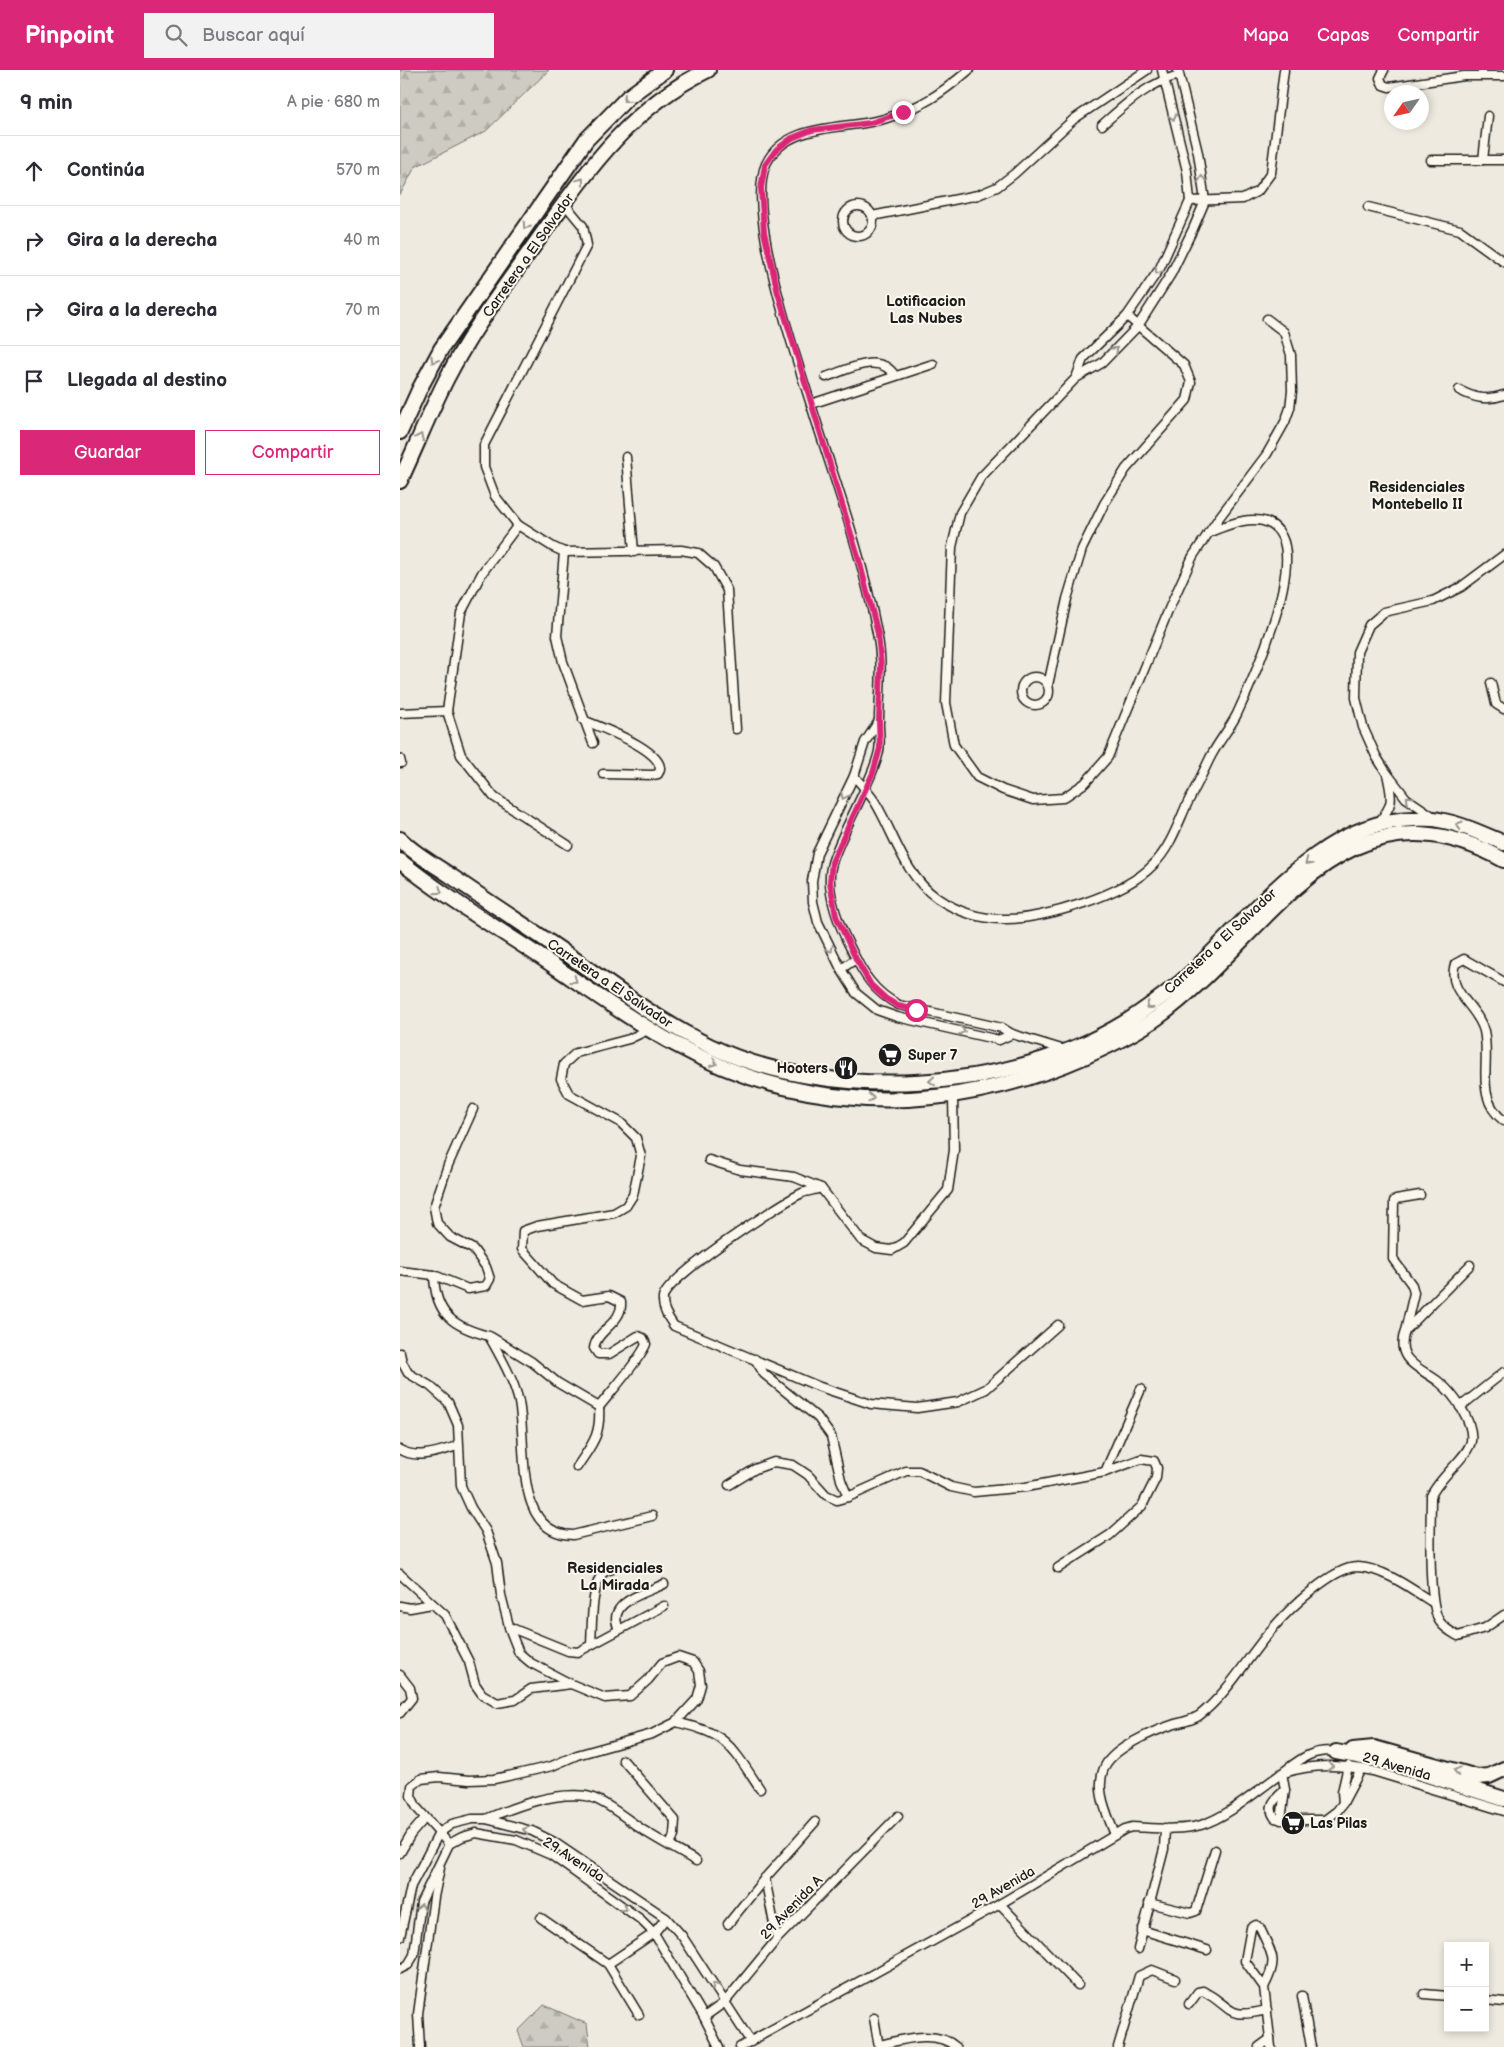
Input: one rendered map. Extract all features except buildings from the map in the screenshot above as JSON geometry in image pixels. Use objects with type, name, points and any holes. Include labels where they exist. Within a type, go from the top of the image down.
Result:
[{"type":"highway","name":"Carretera a El Salvador","points":[[400,432],[420,388],[441,349],[586,140],[628,97],[665,70]]},
{"type":"highway","name":"Carretera a El Salvador","points":[[400,481],[455,363],[490,307],[564,204],[602,154],[641,112],[664,94],[708,70]]},
{"type":"highway","name":"Carretera a El Salvador","points":[[400,839],[653,1015],[710,1046],[748,1062],[814,1078],[870,1083],[933,1081],[1006,1069],[1068,1051],[1125,1022],[1180,982],[1303,865],[1329,846],[1354,832],[1378,824],[1408,819],[1437,819],[1477,831],[1504,843]]},
{"type":"highway","name":"Carretera a El Salvador","points":[[400,861],[434,887],[648,1030],[710,1062],[763,1082],[800,1091],[844,1097],[882,1099],[953,1096],[1025,1079],[1070,1063],[1105,1047],[1158,1017],[1187,994],[1281,901],[1316,870],[1342,854],[1378,839],[1422,833],[1444,835],[1471,844],[1504,860]]},
{"type":"highway","points":[[953,1096],[953,1089],[959,1083],[988,1077],[1006,1069]]},
{"type":"highway","points":[[1336,1752],[1374,1748],[1477,1777],[1489,1776],[1504,1770]]},
{"type":"highway","points":[[1336,1752],[1379,1760],[1504,1799]]},
{"type":"street","points":[[969,70],[936,97],[903,112],[870,123],[812,130],[792,138],[776,150],[765,165],[761,188],[764,232],[785,322],[859,560],[878,634],[881,665],[880,748],[873,773],[832,862],[830,882],[836,916],[856,959],[871,985],[885,998],[898,1006],[1002,1028],[1012,1034],[1068,1051]]},
{"type":"street","points":[[872,216],[978,195],[998,187],[1074,119],[1147,70]]},
{"type":"street","points":[[1076,378],[1083,359],[1127,316],[1160,268],[1190,201],[1187,171],[1162,70]]},
{"type":"street","points":[[1190,201],[1243,199],[1258,190],[1271,174],[1284,70]]},
{"type":"street","points":[[1384,70],[1380,78],[1383,85],[1388,87],[1464,76],[1504,76]]},
{"type":"street","points":[[1102,125],[1144,90],[1178,73],[1198,153],[1205,201],[1171,274],[1138,326],[1102,363],[1076,378],[981,477],[960,513],[952,546],[946,703],[954,745],[977,777],[1003,790],[1033,800],[1063,798],[1085,783],[1108,757],[1193,556],[1277,439],[1290,408],[1293,372],[1287,339],[1281,329],[1267,319]]},
{"type":"street","points":[[1483,160],[1488,116]]},
{"type":"street","points":[[1431,160],[1504,160]]},
{"type":"street","points":[[564,204],[583,226],[587,245],[484,445],[484,467],[496,496],[518,525],[564,552],[680,550],[698,553],[714,567],[727,590],[736,729]]},
{"type":"street","points":[[1368,207],[1460,230],[1504,262]]},
{"type":"street","points":[[1048,685],[1066,599],[1082,549],[1104,504],[1126,469],[1188,400],[1191,382],[1184,365],[1127,316]]},
{"type":"street","points":[[826,377],[864,364],[874,363],[890,368],[895,376]]},
{"type":"street","points":[[811,404],[933,364]]},
{"type":"street","points":[[1459,390],[1470,396],[1484,399],[1504,395]]},
{"type":"street","points":[[626,457],[634,552]]},
{"type":"street","points":[[854,776],[874,801],[910,871],[936,897],[966,913],[1004,919],[1030,917],[1102,897],[1141,876],[1157,860],[1172,839],[1213,752],[1236,716],[1262,658],[1281,596],[1287,562],[1286,547],[1281,535],[1272,526],[1248,519],[1239,520],[1208,533]]},
{"type":"street","points":[[518,525],[482,573],[461,612],[447,711],[460,755],[494,796],[568,845]]},
{"type":"street","points":[[564,552],[557,636],[562,662],[574,689],[583,720],[593,743]]},
{"type":"street","points":[[1437,819],[1406,798],[1386,772],[1364,727],[1356,698],[1357,652],[1369,625],[1384,612],[1440,598],[1461,587],[1504,555]]},
{"type":"street","points":[[1491,683],[1496,704],[1504,709]]},
{"type":"street","points":[[400,713],[447,711]]},
{"type":"street","points":[[583,720],[650,751],[660,765],[658,774],[653,775],[604,774]]},
{"type":"street","points":[[879,721],[865,742],[854,776],[817,853],[812,882],[813,902],[818,922],[841,969],[856,993],[877,1010],[897,1018],[914,1020],[999,1040],[1012,1034]]},
{"type":"street","points":[[1378,824],[1390,810],[1391,797],[1386,772]]},
{"type":"street","points":[[826,834],[842,840]]},
{"type":"street","points":[[841,969],[856,959]]},
{"type":"street","points":[[1504,982],[1464,959],[1455,964],[1452,972],[1460,995],[1478,1018],[1484,1031],[1485,1091],[1491,1108],[1504,1121]]},
{"type":"street","points":[[877,1010],[885,998]]},
{"type":"street","points":[[914,1020],[916,1010]]},
{"type":"street","points":[[577,1467],[593,1442],[600,1425],[599,1408],[632,1364],[643,1353],[646,1344],[643,1338],[638,1336],[609,1354],[598,1354],[594,1348],[595,1341],[617,1318],[622,1310],[621,1302],[609,1296],[582,1300],[553,1284],[522,1249],[523,1231],[537,1226],[614,1213],[626,1206],[633,1196],[641,1156],[636,1138],[620,1122],[569,1094],[561,1079],[564,1064],[576,1053],[630,1039],[648,1030]]},
{"type":"street","points":[[709,1160],[740,1170],[794,1177],[821,1188],[861,1240],[884,1250],[892,1250],[904,1243],[948,1190],[954,1150],[953,1096]]},
{"type":"street","points":[[400,1271],[434,1275],[461,1288],[468,1289],[486,1286],[490,1279],[486,1267],[473,1249],[450,1237],[437,1223],[434,1207],[448,1165],[472,1109]]},
{"type":"street","points":[[821,1188],[803,1193],[712,1252],[688,1269],[669,1286],[663,1297],[665,1313],[674,1326],[820,1387],[871,1404],[917,1408],[958,1402],[986,1389],[1058,1325]]},
{"type":"street","points":[[1420,1195],[1394,1201],[1393,1259],[1412,1285],[1414,1293],[1402,1346],[1404,1354],[1411,1363],[1446,1388],[1470,1424],[1472,1431],[1471,1443],[1464,1455],[1436,1485],[1431,1496],[1432,1602],[1438,1621],[1447,1630],[1458,1636],[1485,1628],[1504,1615]]},
{"type":"street","points":[[1405,1331],[1470,1265]]},
{"type":"street","points":[[434,1275],[434,1292],[441,1308],[451,1321],[469,1331],[489,1336],[532,1362],[558,1383],[599,1408]]},
{"type":"street","points":[[489,1336],[512,1379],[519,1399],[524,1466],[529,1496],[546,1527],[560,1535],[574,1535],[652,1516]]},
{"type":"street","points":[[400,1353],[402,1362],[408,1372],[430,1386],[448,1402],[458,1425],[461,1486],[489,1539],[497,1563],[509,1627],[519,1653],[530,1663],[571,1684],[605,1698],[630,1696],[648,1680],[662,1663],[678,1657],[693,1662],[700,1671],[701,1685],[698,1698],[676,1722],[644,1737],[577,1755],[552,1766],[494,1779],[469,1780],[439,1777],[421,1779],[412,1786],[411,1796],[417,1808],[449,1844],[421,1902],[414,1956],[408,1965],[400,1969]]},
{"type":"street","points":[[754,1359],[764,1374],[818,1418],[831,1436],[841,1480],[848,1497]]},
{"type":"street","points":[[1460,1408],[1504,1372]]},
{"type":"street","points":[[1105,1472],[1142,1389]]},
{"type":"street","points":[[400,1450],[406,1454],[421,1456],[458,1446]]},
{"type":"street","points":[[729,1485],[755,1469],[774,1462],[793,1465],[808,1475],[826,1495],[837,1500],[906,1471],[919,1471],[951,1487],[974,1492],[1026,1486],[1105,1472],[1141,1459],[1154,1461],[1157,1468],[1156,1478],[1142,1506],[1110,1535],[1058,1568]]},
{"type":"street","points":[[1115,1835],[1100,1792],[1106,1764],[1127,1746],[1166,1727],[1194,1719],[1200,1715],[1231,1683],[1273,1628],[1319,1585],[1337,1573],[1355,1567],[1371,1569],[1407,1586],[1432,1602]]},
{"type":"street","points":[[591,1645],[598,1582],[603,1573],[614,1568]]},
{"type":"street","points":[[400,1574],[445,1615],[469,1662],[475,1684],[482,1694],[497,1703],[515,1700],[531,1689],[571,1684]]},
{"type":"street","points":[[619,1628],[616,1623],[618,1609],[623,1603],[664,1584]]},
{"type":"street","points":[[400,1606],[410,1608],[432,1604]]},
{"type":"street","points":[[509,1627],[568,1651],[578,1652],[619,1628],[664,1606]]},
{"type":"street","points":[[400,1675],[410,1688],[412,1698],[400,1713]]},
{"type":"street","points":[[676,1722],[699,1729],[721,1739],[737,1755],[760,1789]]},
{"type":"street","name":"29 Avenida","points":[[740,2047],[1000,1904],[1115,1835],[1132,1827],[1192,1827],[1214,1819],[1230,1810],[1282,1773],[1295,1761],[1318,1751],[1336,1752]]},
{"type":"street","points":[[623,1760],[675,1820],[674,1835],[670,1846]]},
{"type":"street","name":"29 Avenida","points":[[1282,1773],[1322,1766],[1361,1768],[1504,1811]]},
{"type":"street","points":[[1343,1803],[1342,1792],[1348,1766]]},
{"type":"street","points":[[1282,1773],[1285,1790],[1275,1799],[1272,1806],[1272,1814],[1275,1818],[1281,1820],[1325,1820],[1337,1811],[1343,1803],[1361,1768]]},
{"type":"street","points":[[486,1819],[515,1806],[549,1798],[588,1796],[613,1809],[646,1832],[696,1861]]},
{"type":"street","name":"29 Avenida A","points":[[704,2017],[726,2002],[777,1939],[898,1816]]},
{"type":"street","points":[[400,1853],[411,1834],[426,1818]]},
{"type":"street","points":[[400,1937],[411,1886],[439,1833],[452,1824],[472,1819],[486,1819],[532,1831],[554,1842],[666,1918],[682,1936],[751,2042]]},
{"type":"street","points":[[728,1924],[765,1878],[815,1822]]},
{"type":"street","points":[[1138,1949],[1164,1849],[1165,1828]]},
{"type":"street","name":"29 Avenida","points":[[449,1844],[462,1837],[476,1833],[516,1840],[551,1856],[640,1919],[654,1933],[704,2017],[719,2047]]},
{"type":"street","points":[[1149,1903],[1190,1913],[1196,1911],[1215,1850]]},
{"type":"street","points":[[420,2047],[418,2014],[434,1897],[443,1854]]},
{"type":"street","points":[[765,1878],[777,1939]]},
{"type":"street","points":[[1000,1904],[1078,1985]]},
{"type":"street","points":[[541,1918],[608,1964],[639,2015]]},
{"type":"street","points":[[608,1964],[654,1933],[666,1918]]},
{"type":"street","points":[[1259,2047],[1271,2043],[1264,1987],[1245,1961],[1250,1928],[1256,1925],[1260,1928],[1274,1959],[1272,1971],[1264,1987]]},
{"type":"street","points":[[1142,1930],[1207,1950]]},
{"type":"street","points":[[1118,2047],[1139,1976],[1152,1970],[1175,1979]]},
{"type":"street","points":[[1189,2004],[1198,1992],[1203,1991],[1236,2014],[1268,2010]]},
{"type":"street","points":[[1424,1994],[1444,1996]]},
{"type":"street","points":[[1302,1996],[1311,2047]]},
{"type":"street","points":[[1489,2000],[1504,2002]]},
{"type":"street","points":[[874,2018],[879,2046],[908,2038],[934,2038],[951,2042],[956,2047]]},
{"type":"green space","points":[[400,70],[549,70],[486,131],[415,167],[400,195]]},
{"type":"green space","points":[[544,2005],[587,2024],[590,2047],[524,2047],[518,2031]]},
{"type":"place","name":"Super 7","points":[[890,1055]]},
{"type":"place","name":"Hooters","points":[[846,1068]]},
{"type":"place","name":"Las Pilas","points":[[1293,1823]]},
{"type":"district","name":"Lotificacion Las Nubes","points":[[926,310]]},
{"type":"district","name":"Residenciales Montebello II","points":[[1417,496]]},
{"type":"district","name":"Residenciales La Mirada","points":[[615,1576]]},
{"type":"route","points":[[903,112],[870,123],[812,130],[792,138],[776,150],[765,165],[761,188],[764,232],[785,322],[859,560],[878,634],[881,665],[880,748],[873,773],[832,862],[830,882],[836,916],[862,971],[871,985],[885,998],[898,1006],[916,1010]]}]
